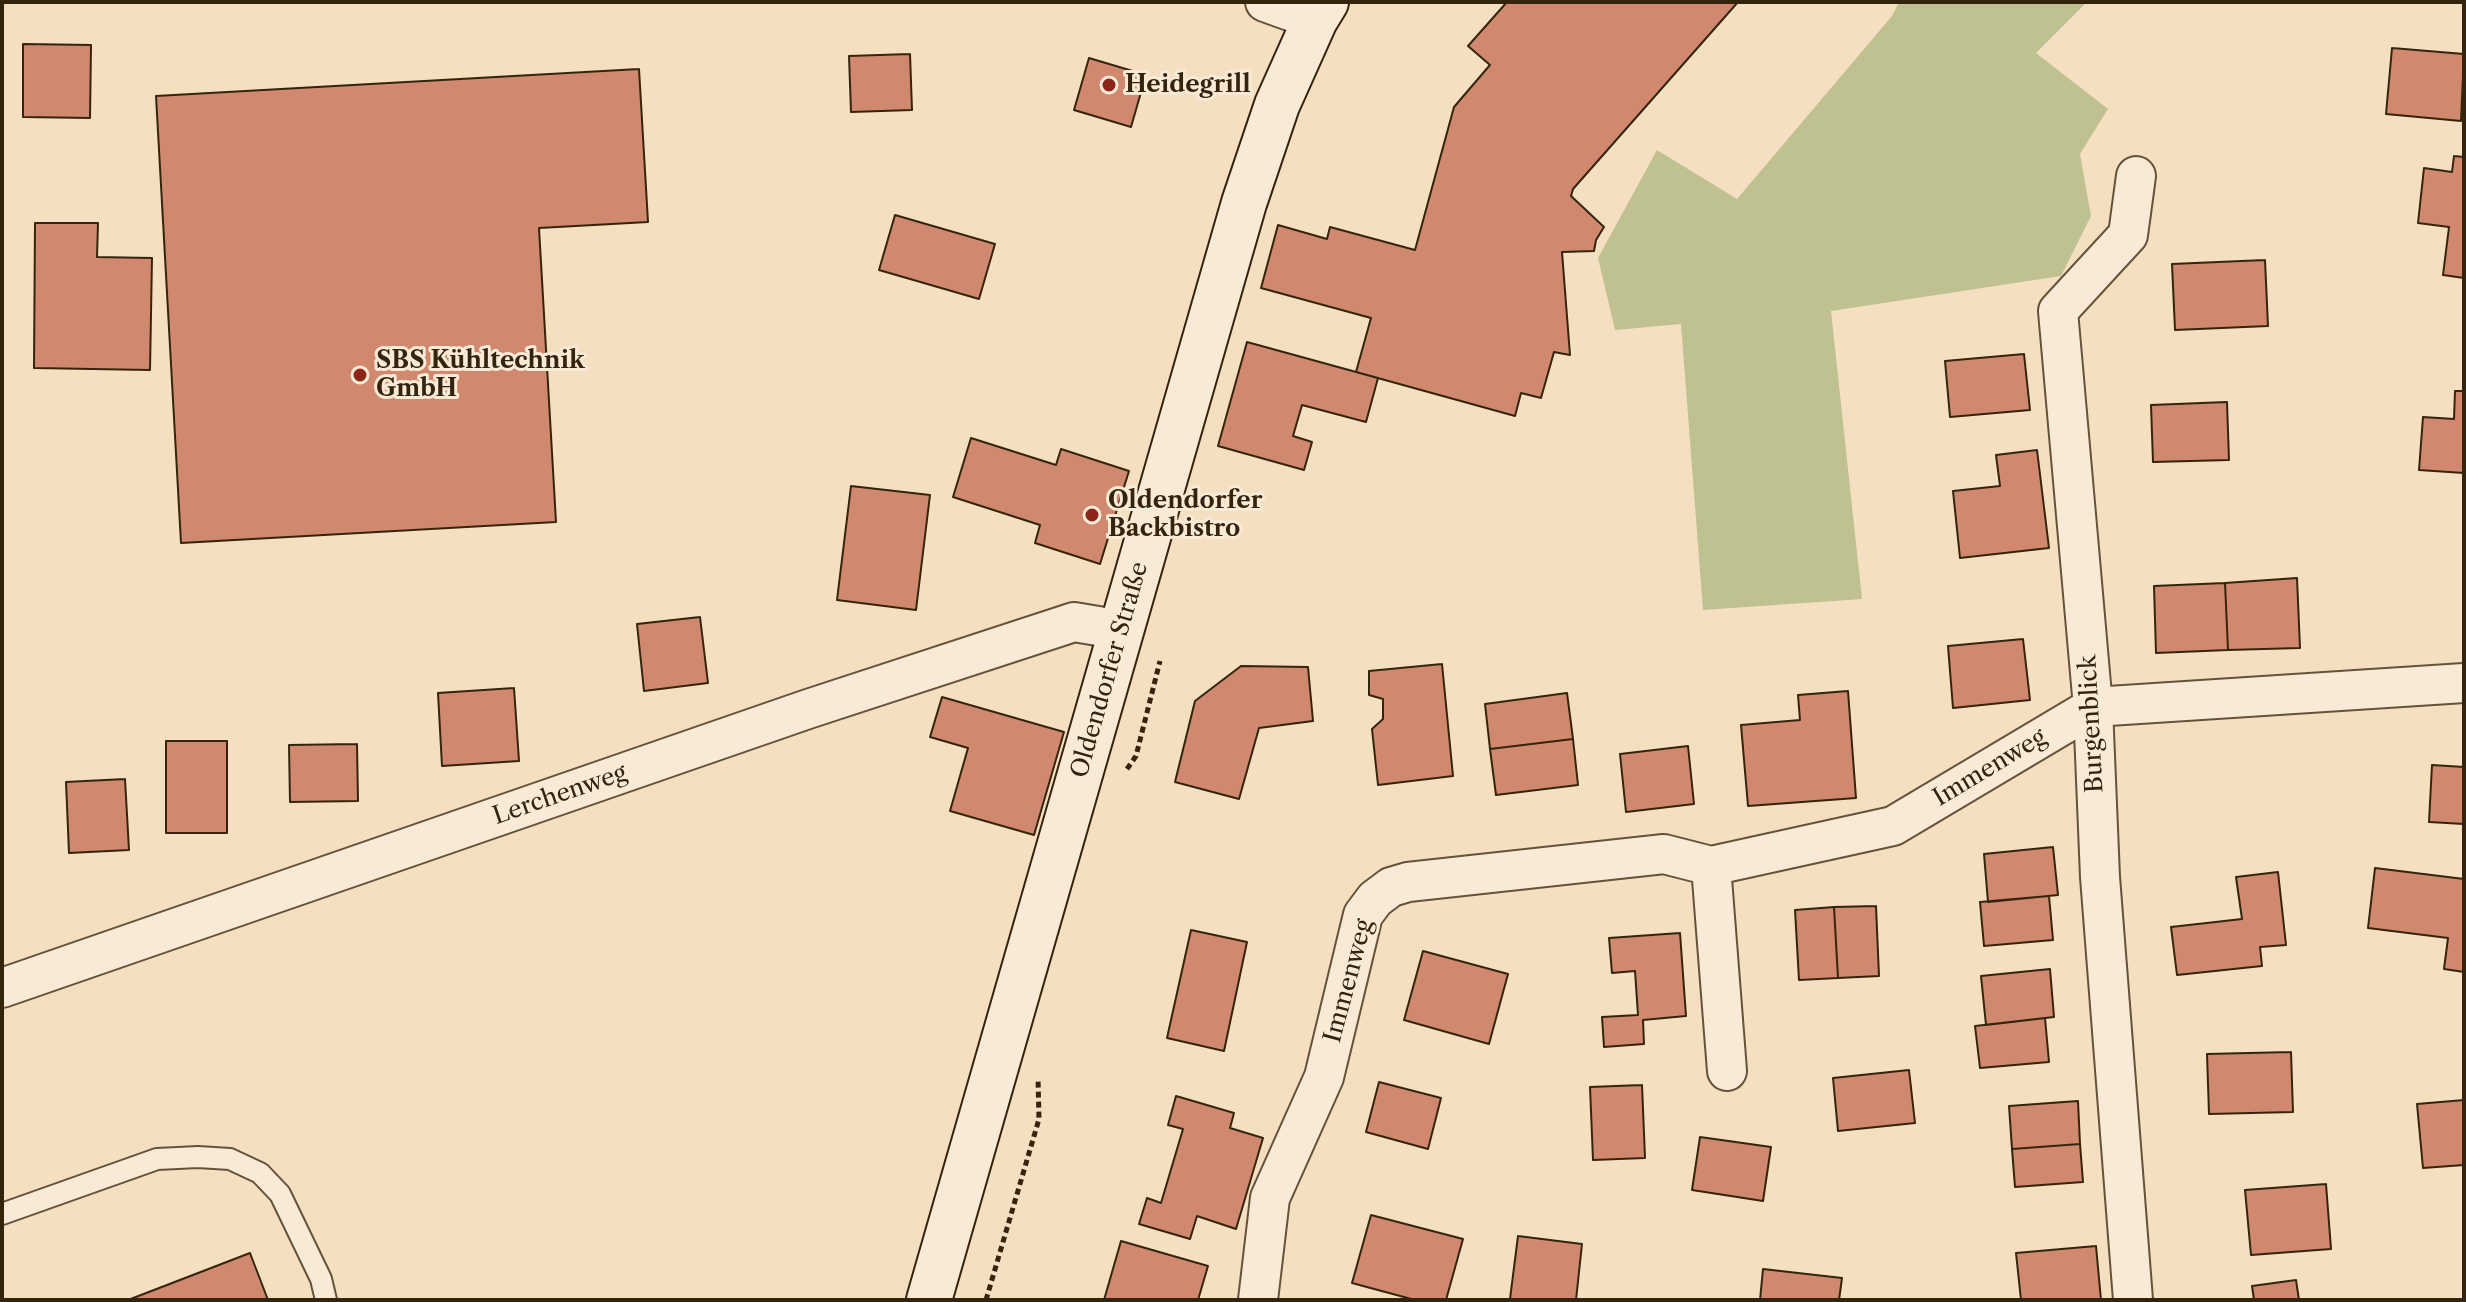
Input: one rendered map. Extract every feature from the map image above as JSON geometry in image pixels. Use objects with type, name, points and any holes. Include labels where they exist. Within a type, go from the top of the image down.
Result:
[{"type":"main road","name":"Oldendorfer Straße","points":[[929,1300],[1244,203],[1277,105],[1321,11]]},
{"type":"street","points":[[1265,2],[1321,11]]},
{"type":"street","name":"Burgenblick","points":[[2133,1300],[2100,877],[2093,707],[2058,311],[2128,235],[2136,176]]},
{"type":"street","name":"Lerchenweg","points":[[2,988],[808,709],[1074,622],[1122,630]]},
{"type":"street","name":"Immenweg","points":[[1258,1300],[1270,1198],[1324,1077],[1363,915],[1375,899],[1391,887],[1408,882],[1664,854],[1711,866],[1893,826],[2093,707],[2464,683]]},
{"type":"street","points":[[1711,866],[1727,1071]]},
{"type":"lane","points":[[2,1214],[157,1159],[230,1159],[260,1173],[280,1194],[321,1279],[326,1300]]},
{"type":"green space","points":[[1899,2],[2087,2],[2036,53],[2108,109],[2080,154],[2091,216],[2061,276],[1831,311],[1862,599],[1703,610],[1681,324],[1615,330],[1598,258],[1657,150],[1737,199],[1892,16]]},
{"type":"building","points":[[1507,2],[1738,2],[1573,189],[1571,196],[1604,227],[1594,251],[1562,252],[1570,355],[1554,352],[1541,398],[1521,393],[1515,416],[1356,372],[1371,318],[1261,288],[1278,225],[1327,239],[1330,227],[1415,250],[1454,107],[1490,65],[1468,46]]},
{"type":"building","points":[[23,44],[91,45],[90,118],[23,117]]},
{"type":"building","points":[[2392,48],[2464,54],[2461,121],[2386,114]]},
{"type":"building","points":[[910,54],[912,110],[851,112],[849,56]]},
{"type":"building","points":[[1089,58],[1146,75],[1131,127],[1074,110]]},
{"type":"building","name":"SBS Kühltechnik GmbH","points":[[639,69],[648,222],[539,228],[556,522],[181,543],[156,96]]},
{"type":"building","points":[[2454,156],[2464,157],[2464,278],[2443,275],[2449,227],[2418,223],[2424,168],[2452,172]]},
{"type":"building","points":[[895,215],[995,244],[979,299],[879,270]]},
{"type":"building","points":[[35,223],[98,223],[97,257],[152,258],[150,370],[34,368]]},
{"type":"building","points":[[2265,260],[2268,326],[2175,330],[2172,264]]},
{"type":"building","points":[[1247,342],[1378,378],[1366,422],[1302,405],[1293,436],[1312,442],[1304,470],[1218,446]]},
{"type":"building","points":[[2024,354],[2030,410],[1950,417],[1945,361]]},
{"type":"building","points":[[2455,391],[2464,391],[2464,473],[2419,470],[2423,417],[2454,419]]},
{"type":"building","points":[[2227,402],[2229,460],[2153,462],[2151,405]]},
{"type":"building","points":[[971,438],[1056,465],[1061,449],[1129,471],[1100,564],[1035,543],[1040,525],[953,497]]},
{"type":"building","points":[[2037,450],[2049,548],[1960,558],[1953,491],[2000,486],[1996,455]]},
{"type":"building","points":[[851,486],[930,495],[916,610],[837,600]]},
{"type":"building","points":[[2297,578],[2300,648],[2228,650],[2225,583]]},
{"type":"building","points":[[2225,583],[2228,650],[2156,653],[2154,586]]},
{"type":"building","points":[[700,617],[708,683],[644,691],[637,624]]},
{"type":"building","points":[[2023,639],[2030,700],[1953,708],[1948,646]]},
{"type":"building","points":[[1442,664],[1453,776],[1378,785],[1372,729],[1383,719],[1383,699],[1369,695],[1369,671]]},
{"type":"building","points":[[1241,666],[1308,667],[1313,721],[1259,728],[1239,799],[1175,782],[1195,701]]},
{"type":"building","points":[[514,688],[519,761],[442,766],[438,693]]},
{"type":"building","points":[[1848,691],[1856,798],[1748,806],[1741,725],[1800,720],[1798,695]]},
{"type":"building","points":[[1567,693],[1573,739],[1490,749],[1485,704]]},
{"type":"building","points":[[942,697],[1064,732],[1034,835],[950,811],[968,748],[930,737]]},
{"type":"building","points":[[1573,739],[1578,785],[1496,795],[1490,749]]},
{"type":"building","points":[[166,741],[227,741],[227,833],[166,833]]},
{"type":"building","points":[[357,744],[358,801],[290,802],[289,745]]},
{"type":"building","points":[[1688,746],[1694,804],[1626,812],[1620,754]]},
{"type":"building","points":[[2432,765],[2464,767],[2464,824],[2429,822]]},
{"type":"building","points":[[125,779],[129,850],[69,853],[66,782]]},
{"type":"building","points":[[2053,847],[2058,895],[1988,902],[1984,854]]},
{"type":"building","points":[[2375,868],[2464,879],[2464,972],[2444,969],[2448,938],[2368,928]]},
{"type":"building","points":[[2278,872],[2286,945],[2260,947],[2262,966],[2177,975],[2171,927],[2242,919],[2236,877]]},
{"type":"building","points":[[2049,896],[2053,940],[1984,946],[1980,902]]},
{"type":"building","points":[[1876,906],[1879,976],[1838,978],[1834,907]]},
{"type":"building","points":[[1834,907],[1838,978],[1799,980],[1795,910]]},
{"type":"building","points":[[1191,930],[1247,942],[1224,1051],[1167,1038]]},
{"type":"building","points":[[1680,933],[1686,1016],[1643,1020],[1644,1044],[1604,1047],[1602,1017],[1638,1015],[1635,971],[1612,973],[1609,938]]},
{"type":"building","points":[[1423,951],[1508,974],[1489,1044],[1404,1020]]},
{"type":"building","points":[[2050,969],[2054,1017],[1986,1025],[1981,976]]},
{"type":"building","points":[[2045,1018],[2049,1062],[1980,1068],[1975,1026]]},
{"type":"building","points":[[2291,1052],[2293,1112],[2209,1114],[2207,1054]]},
{"type":"building","points":[[1909,1070],[1915,1123],[1838,1131],[1833,1078]]},
{"type":"building","points":[[1379,1082],[1441,1098],[1428,1149],[1366,1132]]},
{"type":"building","points":[[1642,1085],[1645,1158],[1593,1160],[1590,1087]]},
{"type":"building","points":[[1176,1096],[1234,1113],[1230,1128],[1263,1138],[1236,1229],[1197,1216],[1190,1239],[1139,1224],[1147,1198],[1161,1203],[1183,1129],[1168,1125]]},
{"type":"building","points":[[2464,1100],[2464,1165],[2423,1168],[2417,1104]]},
{"type":"building","points":[[2078,1101],[2080,1144],[2012,1149],[2009,1106]]},
{"type":"building","points":[[1700,1137],[1771,1147],[1763,1201],[1692,1190]]},
{"type":"building","points":[[2080,1144],[2083,1182],[2015,1187],[2012,1149]]},
{"type":"building","points":[[2326,1184],[2331,1249],[2251,1255],[2245,1190]]},
{"type":"building","points":[[1371,1215],[1463,1239],[1446,1300],[1415,1300],[1352,1283]]},
{"type":"building","points":[[1518,1236],[1582,1244],[1576,1300],[1510,1299]]},
{"type":"building","points":[[1121,1241],[1208,1266],[1198,1300],[1104,1300]]},
{"type":"building","points":[[2096,1246],[2101,1300],[2021,1300],[2016,1253]]},
{"type":"building","points":[[250,1253],[268,1300],[128,1300]]},
{"type":"building","points":[[1763,1269],[1842,1278],[1839,1300],[1760,1300]]},
{"type":"building","points":[[2296,1280],[2299,1300],[2254,1300],[2252,1286]]},
{"type":"place","name":"Heidegrill","points":[[1109,85]]},
{"type":"place","name":"SBS Kühltechnik GmbH","points":[[360,375]]},
{"type":"place","name":"Oldendorfer Backbistro","points":[[1092,515]]}]
